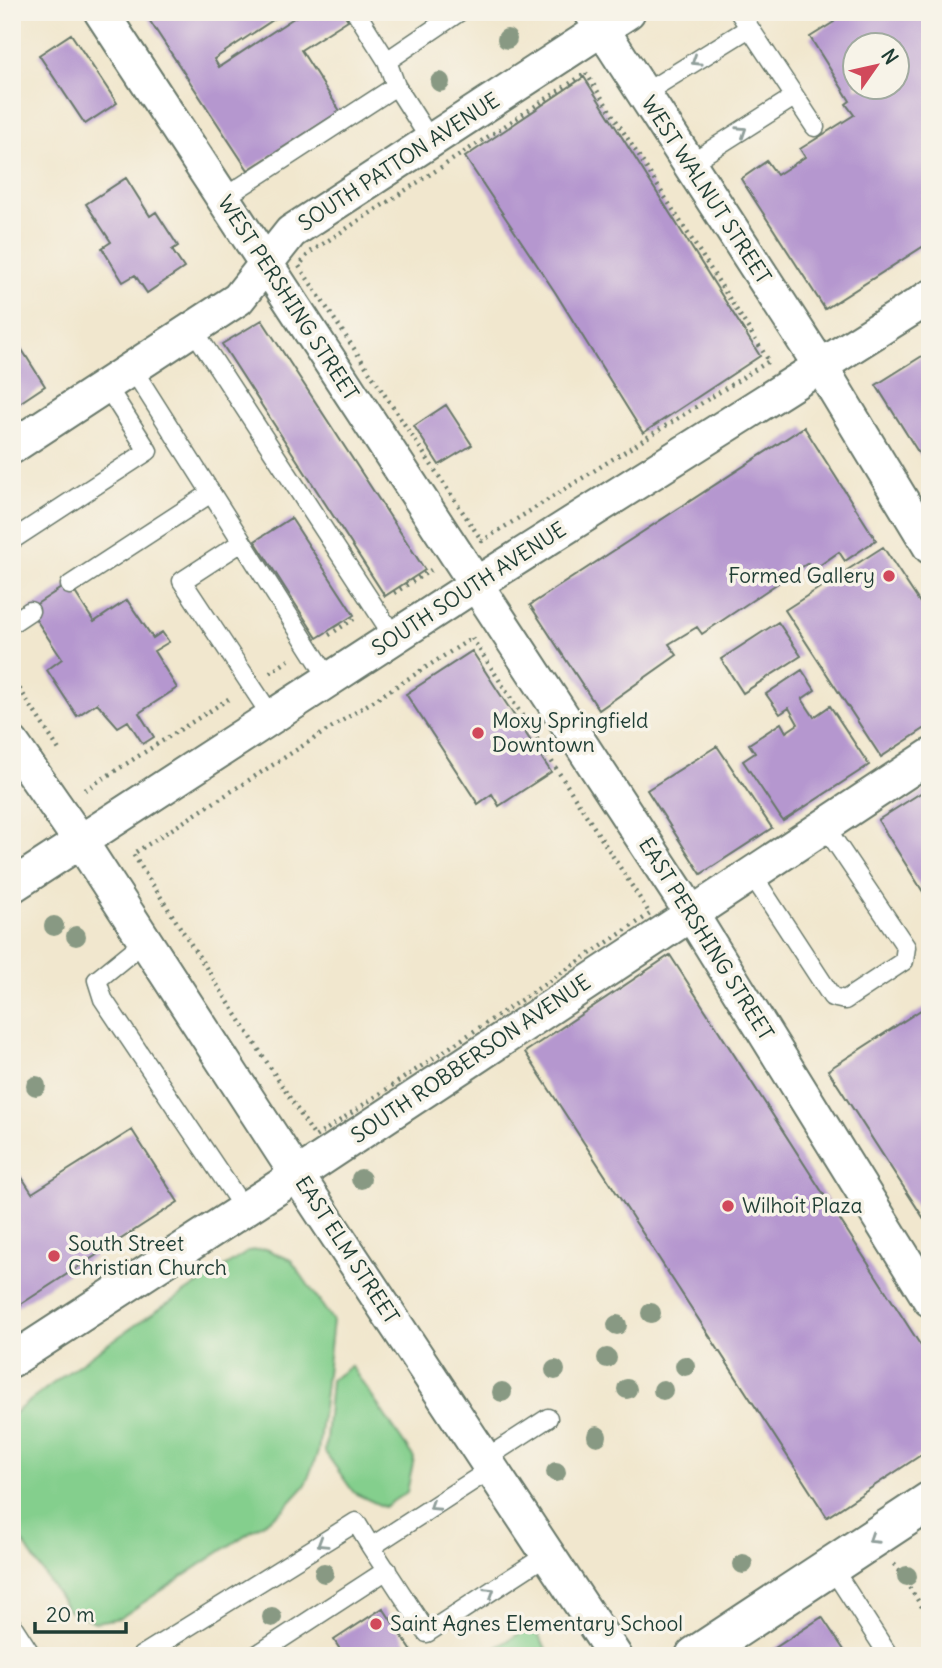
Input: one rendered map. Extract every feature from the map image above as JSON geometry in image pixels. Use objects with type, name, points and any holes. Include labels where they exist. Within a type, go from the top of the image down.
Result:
[{"type":"main road","points":[[695,1656],[930,1501]]},
{"type":"street","name":"WEST PERSHING STREET","points":[[102,12],[476,583]]},
{"type":"street","name":"WEST WALNUT STREET","points":[[607,18],[643,94],[821,367],[930,547]]},
{"type":"street","name":"SOUTH PATTON AVENUE","points":[[12,447],[238,299],[291,232],[431,141],[607,18]]},
{"type":"street","name":"SOUTH SOUTH AVENUE","points":[[12,886],[476,583],[930,297]]},
{"type":"street","name":"EAST PERSHING STREET","points":[[476,583],[691,913],[930,1300]]},
{"type":"street","name":"EAST ELM STREET","points":[[12,743],[81,842],[615,1656]]},
{"type":"street","name":"SOUTH ROBBERSON AVENUE","points":[[12,1360],[297,1175],[930,756]]},
{"type":"lane","points":[[356,12],[387,61],[396,86],[431,141]]},
{"type":"lane","points":[[387,61],[459,12]]},
{"type":"lane","points":[[643,94],[744,20],[815,127]]},
{"type":"lane","points":[[222,199],[396,86]]},
{"type":"lane","points":[[689,164],[794,97]]},
{"type":"lane","points":[[193,329],[394,637]]},
{"type":"lane","points":[[119,377],[211,493],[329,679]]},
{"type":"lane","points":[[12,540],[148,451],[119,377]]},
{"type":"lane","points":[[70,585],[211,493]]},
{"type":"lane","points":[[242,542],[182,582],[272,717]]},
{"type":"lane","points":[[12,623],[30,611]]},
{"type":"lane","points":[[751,873],[832,997],[845,1000],[904,961],[906,947],[824,825]]},
{"type":"lane","points":[[145,941],[97,980],[103,999],[244,1209]]},
{"type":"lane","points":[[372,1547],[548,1418]]},
{"type":"lane","points":[[141,1656],[356,1522],[427,1633],[548,1554]]},
{"type":"lane","points":[[831,1566],[889,1656]]},
{"type":"lane","points":[[255,1656],[387,1570]]},
{"type":"lane","points":[[12,1625],[32,1656]]},
{"type":"path","points":[[586,73],[769,361],[482,541],[299,266],[309,253],[586,73]]},
{"type":"path","points":[[472,638],[650,914],[315,1137],[197,954],[133,854],[472,638]]},
{"type":"path","points":[[893,1562],[930,1619]]},
{"type":"green space","points":[[266,1249],[291,1260],[333,1321],[318,1452],[305,1486],[283,1510],[120,1618],[95,1622],[68,1610],[12,1526],[12,1415],[99,1350],[188,1290],[249,1251]]},
{"type":"green space","points":[[351,1366],[414,1458],[407,1492],[384,1507],[354,1493],[325,1452],[331,1380]]},
{"type":"green space","points":[[522,1632],[538,1634],[550,1656],[482,1656]]},
{"type":"building","points":[[144,12],[285,12],[214,59],[219,67],[303,12],[343,12],[348,20],[301,50],[340,111],[248,170]]},
{"type":"building","points":[[828,12],[930,12],[930,242],[825,309],[741,179],[767,161],[777,175],[805,157],[800,149],[854,115],[846,104],[849,102],[911,102],[911,32],[841,32],[841,87],[810,37],[834,22]]},
{"type":"building","points":[[71,34],[117,103],[85,124],[39,55]]},
{"type":"building","points":[[584,77],[760,356],[643,433],[555,292],[465,157]]},
{"type":"building","points":[[126,178],[150,216],[156,212],[178,246],[172,250],[184,268],[147,293],[135,275],[123,282],[102,248],[111,242],[86,204]]},
{"type":"building","points":[[262,320],[425,570],[385,596],[222,344]]},
{"type":"building","points":[[12,334],[45,386],[12,408]]},
{"type":"building","points":[[930,351],[930,471],[876,385]]},
{"type":"building","points":[[446,405],[472,445],[439,465],[414,426]]},
{"type":"building","points":[[804,427],[876,540],[845,561],[839,552],[813,570],[808,563],[702,634],[697,627],[669,644],[677,655],[599,710],[530,605]]},
{"type":"building","points":[[291,518],[354,615],[317,638],[255,541]]},
{"type":"building","points":[[883,547],[930,618],[930,725],[881,757],[785,610]]},
{"type":"building","points":[[69,583],[94,622],[127,600],[153,638],[162,632],[169,642],[154,651],[177,688],[139,713],[154,737],[143,744],[128,721],[118,727],[97,703],[77,716],[47,670],[62,659],[29,609]]},
{"type":"building","points":[[778,622],[801,656],[743,693],[721,659]]},
{"type":"building","name":"Moxy Springfield Downtown","points":[[472,651],[551,772],[499,806],[492,794],[478,804],[406,694]]},
{"type":"building","points":[[802,670],[815,690],[802,699],[814,717],[830,706],[869,765],[783,821],[743,761],[755,753],[749,744],[781,723],[786,732],[798,724],[789,708],[780,714],[766,694]]},
{"type":"building","points":[[717,746],[772,828],[701,874],[647,790]]},
{"type":"building","points":[[930,787],[930,903],[878,820]]},
{"type":"building","name":"Wilhoit Plaza","points":[[670,955],[930,1360],[930,1449],[827,1517],[525,1052]]},
{"type":"building","points":[[930,1004],[930,1228],[828,1070]]},
{"type":"building","name":"South Street Christian Church","points":[[132,1130],[178,1202],[12,1310],[12,1162],[32,1193]]},
{"type":"building","name":"Saint Agnes Elementary School","points":[[383,1608],[415,1656],[340,1656],[343,1654],[334,1640]]},
{"type":"building","points":[[822,1617],[848,1656],[763,1656]]},
{"type":"place","name":"Formed Gallery","points":[[889,576]]},
{"type":"place","name":"Moxy Springfield Downtown","points":[[478,733]]},
{"type":"place","name":"Wilhoit Plaza","points":[[728,1206]]},
{"type":"place","name":"South Street Christian Church","points":[[54,1256]]},
{"type":"place","name":"Saint Agnes Elementary School","points":[[376,1624]]}]
